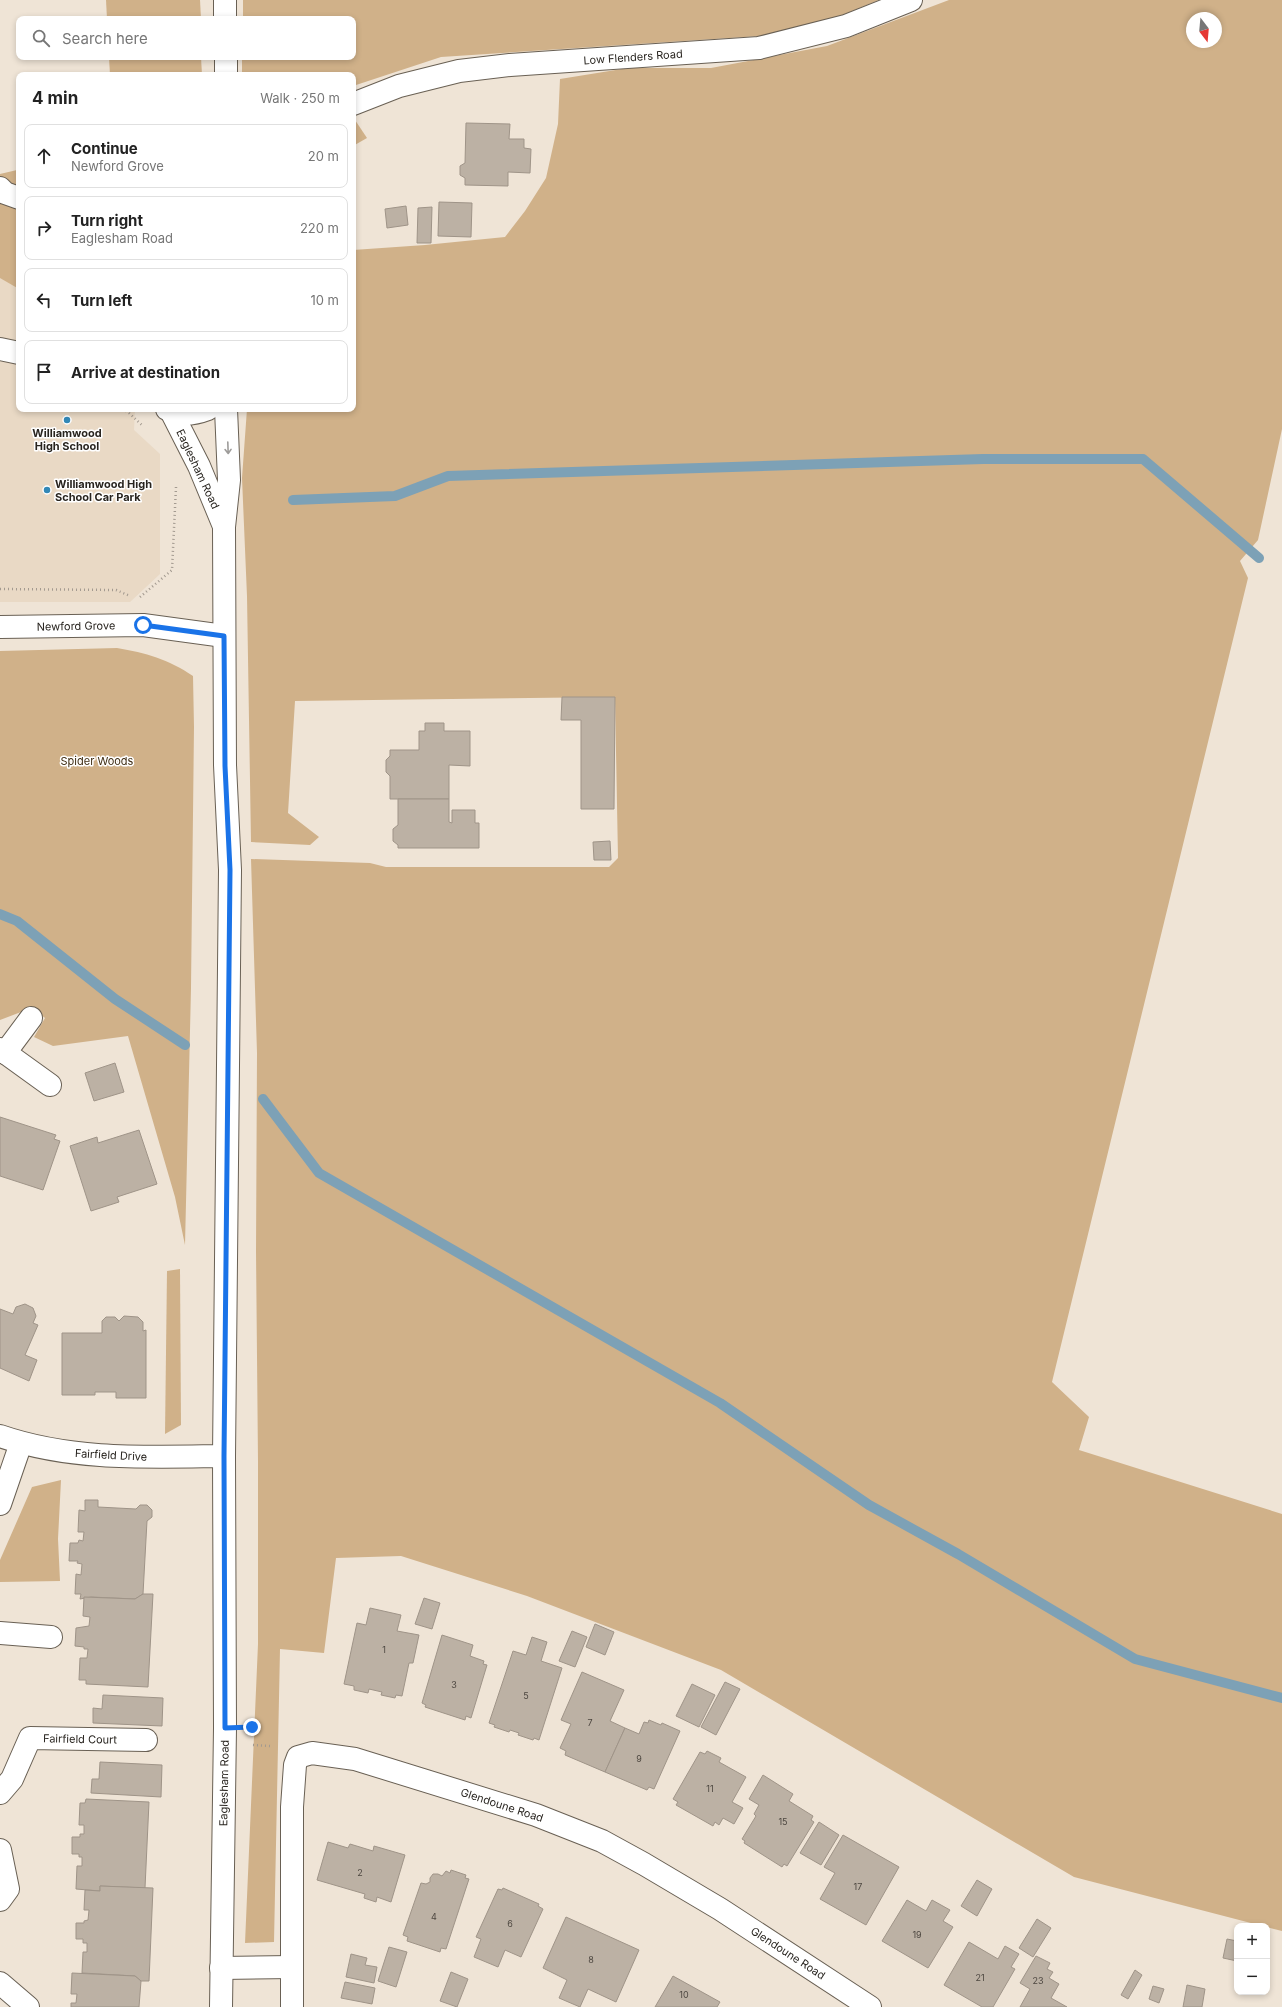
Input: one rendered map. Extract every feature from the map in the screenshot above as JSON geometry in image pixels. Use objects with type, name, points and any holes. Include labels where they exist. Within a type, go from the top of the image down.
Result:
[{"type":"street","points":[[225,0],[225,16]]},
{"type":"street","name":"Low Flenders Road","points":[[356,103],[400,86],[466,70],[510,65],[759,48],[846,26],[911,0]]},
{"type":"street","points":[[226,60],[226,72]]},
{"type":"street","points":[[0,188],[16,197]]},
{"type":"street","points":[[0,334],[16,337]]},
{"type":"street","points":[[0,349],[16,352]]},
{"type":"street","name":"Eaglesham Road","points":[[170,412],[199,466],[224,527]]},
{"type":"street","points":[[176,412],[183,414],[196,414],[201,412]]},
{"type":"street","name":"Eaglesham Road","points":[[221,2007],[225,1728],[224,1456],[230,870],[225,766],[224,527],[229,480],[226,412]]},
{"type":"street","name":"Newford Grove","points":[[0,627],[143,625],[224,636]]},
{"type":"street","points":[[31,1018],[3,1051],[50,1085]]},
{"type":"street","name":"Fairfield Drive","points":[[0,1436],[21,1443],[73,1454],[122,1457],[224,1456]]},
{"type":"street","points":[[0,1504],[21,1443]]},
{"type":"street","points":[[0,1633],[51,1637]]},
{"type":"street","name":"Fairfield Court","points":[[0,1793],[12,1779],[30,1738],[146,1740]]},
{"type":"street","name":"Glendoune Road","points":[[307,1754],[312,1753],[355,1760],[536,1815],[602,1841],[720,1909],[870,2007]]},
{"type":"street","points":[[292,2007],[292,1807],[294,1772],[298,1757],[307,1754]]},
{"type":"street","points":[[0,1850],[8,1889],[0,1900]]},
{"type":"street","points":[[221,1968],[292,1967]]},
{"type":"street","points":[[0,1983],[28,2007]]},
{"type":"path","points":[[128,412],[145,428]]},
{"type":"path","points":[[0,589],[116,590],[136,600],[172,570],[176,486]]},
{"type":"path","points":[[225,1728],[252,1727],[253,1746],[301,1747],[307,1754]]},
{"type":"shaded area","name":"Williamwood High School","points":[[0,257],[16,267],[16,412],[135,412],[134,430],[160,454],[160,574],[130,602],[0,602]]},
{"type":"green space","points":[[106,0],[200,0],[201,16],[107,16]]},
{"type":"green space","points":[[243,0],[879,0],[840,16],[760,36],[441,57],[356,85],[356,72],[242,72],[242,60],[356,60],[356,16],[243,16]]},
{"type":"green space","points":[[949,0],[1282,0],[1282,429],[1258,540],[1240,561],[1248,578],[1052,1382],[1089,1417],[1079,1450],[1282,1514],[1282,1931],[1270,1928],[1270,1923],[1251,1923],[1074,1877],[721,1670],[527,1596],[401,1556],[336,1558],[324,1653],[280,1649],[274,1942],[245,1943],[258,1644],[256,1251],[257,1053],[251,859],[370,863],[386,867],[609,867],[618,858],[615,697],[295,701],[288,813],[319,837],[310,845],[251,842],[247,596],[242,478],[247,412],[356,412],[356,250],[505,237],[525,211],[546,178],[558,124],[560,79],[628,68],[711,68],[827,46]]},
{"type":"green space","points":[[109,60],[201,60],[202,72],[110,72]]},
{"type":"green space","points":[[356,122],[367,138],[356,144]]},
{"type":"green space","points":[[16,170],[16,287],[0,278],[0,174]]},
{"type":"green space","name":"Spider Woods","points":[[117,648],[138,652],[166,661],[193,676],[194,727],[191,988],[185,1245],[175,1197],[128,1036],[53,1046],[34,1037],[45,1018],[30,1006],[21,1012],[0,1020],[0,651]]},
{"type":"green space","points":[[180,1269],[181,1425],[165,1434],[167,1271]]},
{"type":"green space","points":[[61,1480],[58,1539],[60,1581],[0,1582],[0,1560],[32,1487]]},
{"type":"building","points":[[466,123],[510,124],[509,139],[524,139],[524,148],[531,149],[530,173],[508,172],[508,186],[465,185],[465,178],[460,175],[460,166],[465,163]]},
{"type":"building","points":[[439,202],[472,203],[471,237],[438,236]]},
{"type":"building","points":[[406,206],[408,225],[387,228],[385,209]]},
{"type":"building","points":[[432,207],[431,243],[417,243],[418,208]]},
{"type":"building","points":[[562,697],[615,697],[614,809],[581,809],[581,720],[561,720]]},
{"type":"building","points":[[425,723],[444,723],[444,731],[470,731],[470,766],[449,765],[449,799],[390,799],[390,776],[386,772],[386,760],[390,756],[390,750],[419,750],[419,731],[425,731]]},
{"type":"building","points":[[398,799],[449,799],[449,822],[452,823],[452,810],[475,810],[475,823],[479,823],[479,848],[398,848],[398,845],[393,841],[393,829],[398,825]]},
{"type":"building","points":[[610,841],[611,860],[594,860],[593,842]]},
{"type":"building","points":[[115,1063],[124,1092],[94,1101],[85,1073]]},
{"type":"building","points":[[0,1117],[56,1135],[54,1139],[60,1141],[43,1190],[0,1176]]},
{"type":"building","points":[[139,1130],[157,1184],[117,1197],[119,1202],[91,1211],[70,1146],[97,1137],[98,1143]]},
{"type":"building","points":[[25,1304],[33,1308],[36,1316],[33,1323],[38,1325],[25,1355],[37,1360],[29,1381],[0,1368],[0,1309],[13,1314],[16,1307]]},
{"type":"building","points":[[124,1316],[138,1317],[143,1322],[143,1331],[146,1330],[146,1398],[116,1398],[116,1392],[95,1392],[95,1395],[62,1395],[62,1333],[102,1333],[102,1321],[106,1317],[115,1317],[119,1321]]},
{"type":"building","points":[[85,1500],[98,1500],[98,1507],[136,1509],[140,1505],[147,1505],[152,1510],[152,1517],[147,1521],[143,1594],[135,1599],[91,1597],[80,1599],[81,1594],[75,1594],[76,1574],[81,1575],[82,1564],[77,1563],[78,1561],[69,1561],[70,1543],[78,1543],[79,1540],[83,1541],[84,1532],[78,1532],[79,1510],[85,1511]]},
{"type":"building","points":[[143,1594],[153,1594],[148,1687],[86,1684],[86,1680],[79,1680],[80,1658],[87,1658],[88,1649],[75,1646],[76,1628],[89,1626],[90,1617],[83,1616],[84,1597],[135,1599]]},
{"type":"building","points":[[424,1598],[440,1603],[432,1629],[415,1624]]},
{"type":"building","points":[[370,1608],[401,1615],[397,1631],[419,1635],[413,1663],[409,1663],[402,1696],[396,1695],[395,1698],[381,1695],[382,1692],[369,1689],[368,1693],[354,1690],[354,1686],[344,1684],[357,1623],[366,1625]]},
{"type":"building","points":[[595,1624],[614,1632],[605,1655],[586,1647]]},
{"type":"building","points":[[572,1631],[587,1637],[575,1667],[559,1661]]},
{"type":"building","points":[[442,1635],[473,1645],[470,1656],[484,1661],[483,1664],[487,1665],[471,1718],[466,1716],[465,1720],[425,1707],[426,1705],[422,1703]]},
{"type":"building","points":[[532,1637],[547,1642],[541,1661],[562,1668],[539,1740],[534,1738],[533,1740],[518,1735],[519,1733],[510,1730],[509,1732],[494,1727],[495,1725],[489,1723],[513,1651],[526,1655]]},
{"type":"building","points":[[582,1672],[624,1690],[610,1721],[625,1728],[605,1772],[565,1755],[566,1751],[560,1748],[571,1724],[561,1720]]},
{"type":"building","points":[[725,1682],[740,1689],[716,1735],[701,1727]]},
{"type":"building","points":[[692,1684],[715,1695],[699,1727],[676,1716]]},
{"type":"building","points":[[103,1695],[163,1698],[162,1726],[93,1723],[93,1708],[102,1709]]},
{"type":"building","points":[[649,1720],[661,1725],[662,1723],[680,1731],[654,1789],[649,1787],[647,1790],[605,1772],[625,1728],[639,1734],[644,1722],[648,1723]]},
{"type":"building","points":[[707,1751],[721,1758],[719,1762],[746,1777],[732,1802],[743,1808],[734,1824],[723,1818],[719,1825],[715,1822],[713,1826],[676,1805],[678,1802],[673,1799],[700,1752],[705,1754]]},
{"type":"building","points":[[100,1762],[162,1765],[161,1797],[91,1793],[92,1779],[99,1779]]},
{"type":"building","points":[[763,1775],[793,1794],[789,1801],[813,1816],[811,1820],[814,1822],[787,1866],[784,1864],[782,1867],[744,1843],[745,1841],[742,1839],[756,1816],[754,1814],[759,1805],[749,1799]]},
{"type":"building","points":[[86,1799],[149,1802],[145,1888],[100,1886],[100,1891],[76,1889],[77,1866],[82,1866],[82,1857],[79,1857],[79,1854],[72,1854],[72,1837],[80,1837],[80,1834],[84,1834],[84,1825],[79,1825],[80,1803],[85,1803]]},
{"type":"building","points":[[819,1822],[839,1835],[821,1865],[800,1853]]},
{"type":"building","points":[[843,1835],[899,1867],[866,1925],[820,1899],[835,1873],[824,1867]]},
{"type":"building","points":[[328,1842],[348,1848],[350,1844],[373,1851],[374,1846],[405,1855],[391,1902],[377,1897],[376,1902],[364,1898],[365,1894],[317,1880]]},
{"type":"building","points":[[451,1870],[466,1875],[465,1878],[469,1879],[446,1949],[441,1948],[440,1952],[407,1941],[408,1937],[403,1935],[421,1883],[426,1884],[430,1882],[430,1878],[433,1874],[442,1876],[446,1871],[450,1873]]},
{"type":"building","points":[[977,1880],[992,1889],[977,1916],[961,1906]]},
{"type":"building","points":[[100,1886],[153,1888],[149,1981],[141,1981],[135,1976],[82,1973],[83,1952],[87,1952],[87,1943],[83,1943],[83,1939],[76,1939],[76,1923],[84,1923],[84,1921],[88,1920],[89,1910],[84,1910],[85,1890],[100,1891]]},
{"type":"building","points":[[503,1888],[539,1904],[538,1906],[543,1909],[521,1957],[505,1950],[498,1967],[474,1957],[481,1939],[476,1937],[498,1889],[502,1890]]},
{"type":"building","points":[[907,1900],[926,1911],[932,1900],[950,1910],[943,1921],[953,1927],[928,1968],[882,1941]]},
{"type":"building","points":[[566,1917],[639,1950],[616,2002],[588,1989],[580,2007],[559,1998],[567,1980],[543,1968]]},
{"type":"building","points":[[1037,1919],[1051,1928],[1033,1957],[1019,1948]]},
{"type":"building","points":[[1227,1939],[1234,1940],[1234,1960],[1223,1958]]},
{"type":"building","points":[[969,1942],[998,1959],[1005,1946],[1019,1954],[1011,1967],[1015,1969],[993,2007],[982,2007],[944,1985]]},
{"type":"building","points":[[389,1947],[407,1952],[396,1987],[378,1981]]},
{"type":"building","points":[[351,1954],[367,1958],[365,1965],[377,1967],[374,1983],[346,1977]]},
{"type":"building","points":[[1036,1956],[1050,1963],[1047,1969],[1053,1972],[1049,1978],[1059,1984],[1051,1998],[1067,2007],[1020,2007],[1030,1989],[1020,1983]]},
{"type":"building","points":[[1135,1970],[1142,1975],[1128,1999],[1121,1995]]},
{"type":"building","points":[[451,1972],[468,1979],[457,2007],[440,2001]]},
{"type":"building","points":[[72,1973],[135,1976],[141,1981],[139,2007],[71,2007],[71,2003],[76,2003],[77,1994],[71,1994]]},
{"type":"building","points":[[673,1976],[720,2002],[717,2007],[655,2007]]},
{"type":"building","points":[[345,1982],[375,1988],[372,2004],[341,1998]]},
{"type":"building","points":[[1187,1985],[1205,1989],[1202,2007],[1183,2007]]},
{"type":"building","points":[[1153,1986],[1164,1989],[1159,2003],[1149,1999]]},
{"type":"waterway","points":[[293,500],[395,496],[448,476],[983,459],[1143,459],[1259,558]]},
{"type":"waterway","points":[[0,914],[17,921],[115,999],[185,1045]]},
{"type":"waterway","points":[[263,1099],[319,1173],[720,1403],[869,1505],[958,1554],[1135,1659],[1282,1698]]},
{"type":"place","name":"Williamwood High School","points":[[67,420]]},
{"type":"place","name":"Williamwood High School Car Park","points":[[47,490]]},
{"type":"route","points":[[143,625],[224,636],[225,766],[230,870],[224,1456],[225,1728],[252,1727]]}]
